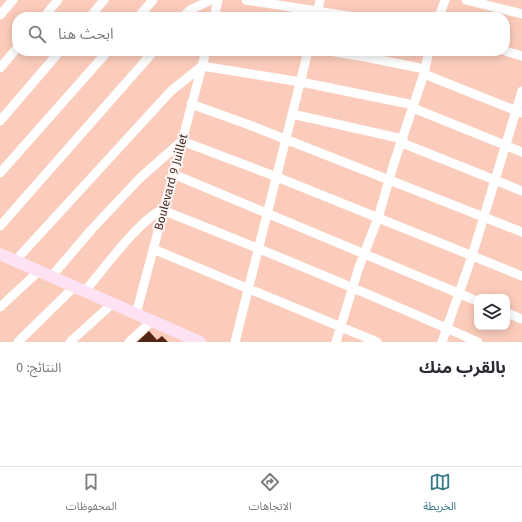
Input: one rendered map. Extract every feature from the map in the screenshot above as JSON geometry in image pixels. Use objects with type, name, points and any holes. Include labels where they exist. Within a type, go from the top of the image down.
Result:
[{"type":"main road","points":[[0,254],[152,321],[192,341]]},
{"type":"street","points":[[0,15],[13,0]]},
{"type":"street","points":[[48,12],[58,0]]},
{"type":"street","points":[[94,12],[104,0]]},
{"type":"street","points":[[142,12],[153,0]]},
{"type":"street","points":[[188,12],[211,0]]},
{"type":"street","points":[[215,12],[218,0]]},
{"type":"street","points":[[246,0],[307,12]]},
{"type":"street","points":[[317,12],[320,0]]},
{"type":"street","points":[[441,12],[445,0]]},
{"type":"street","points":[[466,0],[522,14]]},
{"type":"street","points":[[510,52],[522,56]]},
{"type":"street","points":[[0,68],[12,54]]},
{"type":"street","points":[[0,121],[56,56]]},
{"type":"street","points":[[0,173],[104,56]]},
{"type":"street","points":[[0,226],[150,56]]},
{"type":"street","name":"Boulevard 9 Juillet","points":[[136,314],[154,249],[162,210],[205,56]]},
{"type":"street","points":[[235,342],[278,177],[292,114],[302,82],[307,56]]},
{"type":"street","points":[[353,56],[425,71],[519,112]]},
{"type":"street","points":[[336,342],[342,328],[364,253],[378,218],[414,107],[428,56]]},
{"type":"street","points":[[15,261],[168,94],[202,66],[302,82],[414,107],[522,152]]},
{"type":"street","points":[[442,342],[472,256],[505,146],[519,112],[522,91]]},
{"type":"street","points":[[191,104],[244,123],[522,232]]},
{"type":"street","points":[[292,114],[402,141],[522,190]]},
{"type":"street","points":[[51,277],[92,229],[140,178],[182,141],[278,177],[522,276]]},
{"type":"street","points":[[173,174],[474,300]]},
{"type":"street","points":[[18,342],[80,289],[154,214],[162,210],[353,287],[478,342]]},
{"type":"street","points":[[154,249],[377,342]]},
{"type":"street","points":[[0,307],[38,272]]},
{"type":"street","points":[[70,342],[112,304]]},
{"type":"street","points":[[510,314],[522,319]]},
{"type":"street","points":[[129,342],[152,321]]},
{"type":"building","points":[[149,331],[157,340],[162,336],[168,342],[137,342]]}]
